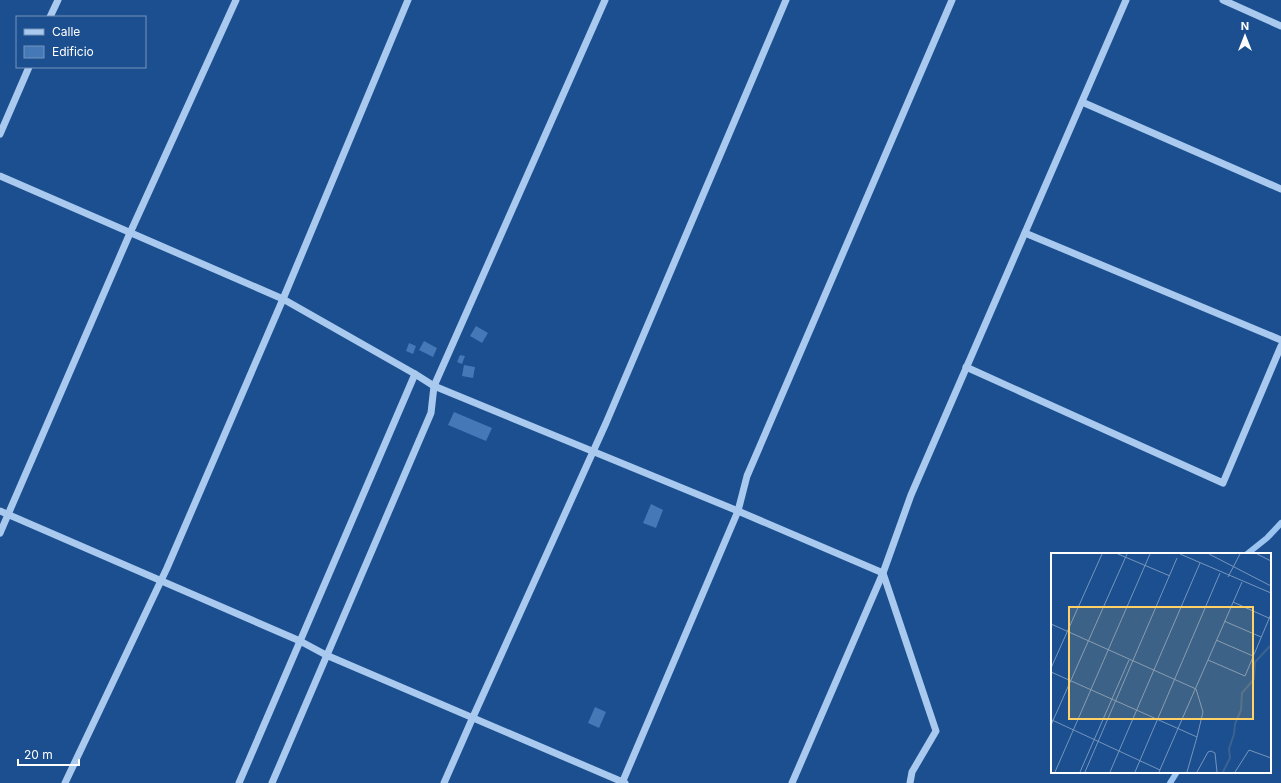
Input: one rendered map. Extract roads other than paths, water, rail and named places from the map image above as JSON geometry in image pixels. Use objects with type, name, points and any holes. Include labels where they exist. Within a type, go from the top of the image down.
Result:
[{"type":"street","points":[[50,16],[58,0]]},
{"type":"street","points":[[0,533],[130,233],[236,0]]},
{"type":"street","points":[[65,783],[160,581],[283,299],[408,0]]},
{"type":"street","points":[[272,783],[431,413],[434,386],[605,0]]},
{"type":"street","points":[[444,783],[472,717],[606,423],[786,0]]},
{"type":"street","points":[[0,511],[300,641],[326,655],[623,783],[738,510],[747,476],[952,0]]},
{"type":"street","points":[[792,783],[883,573],[911,495],[1126,0]]},
{"type":"street","points":[[1223,0],[1281,26]]},
{"type":"street","points":[[0,134],[29,68]]},
{"type":"street","points":[[1082,102],[1281,188]]},
{"type":"street","points":[[0,176],[283,299],[434,386],[592,452],[738,510],[883,573],[936,731],[912,772],[910,783]]},
{"type":"street","points":[[1025,233],[1281,340]]},
{"type":"street","points":[[966,367],[1223,483],[1281,346]]},
{"type":"street","points":[[239,783],[415,374]]},
{"type":"waterway","points":[[1248,553],[1267,538],[1281,523]]},
{"type":"waterway","points":[[1170,783],[1176,773]]}]
